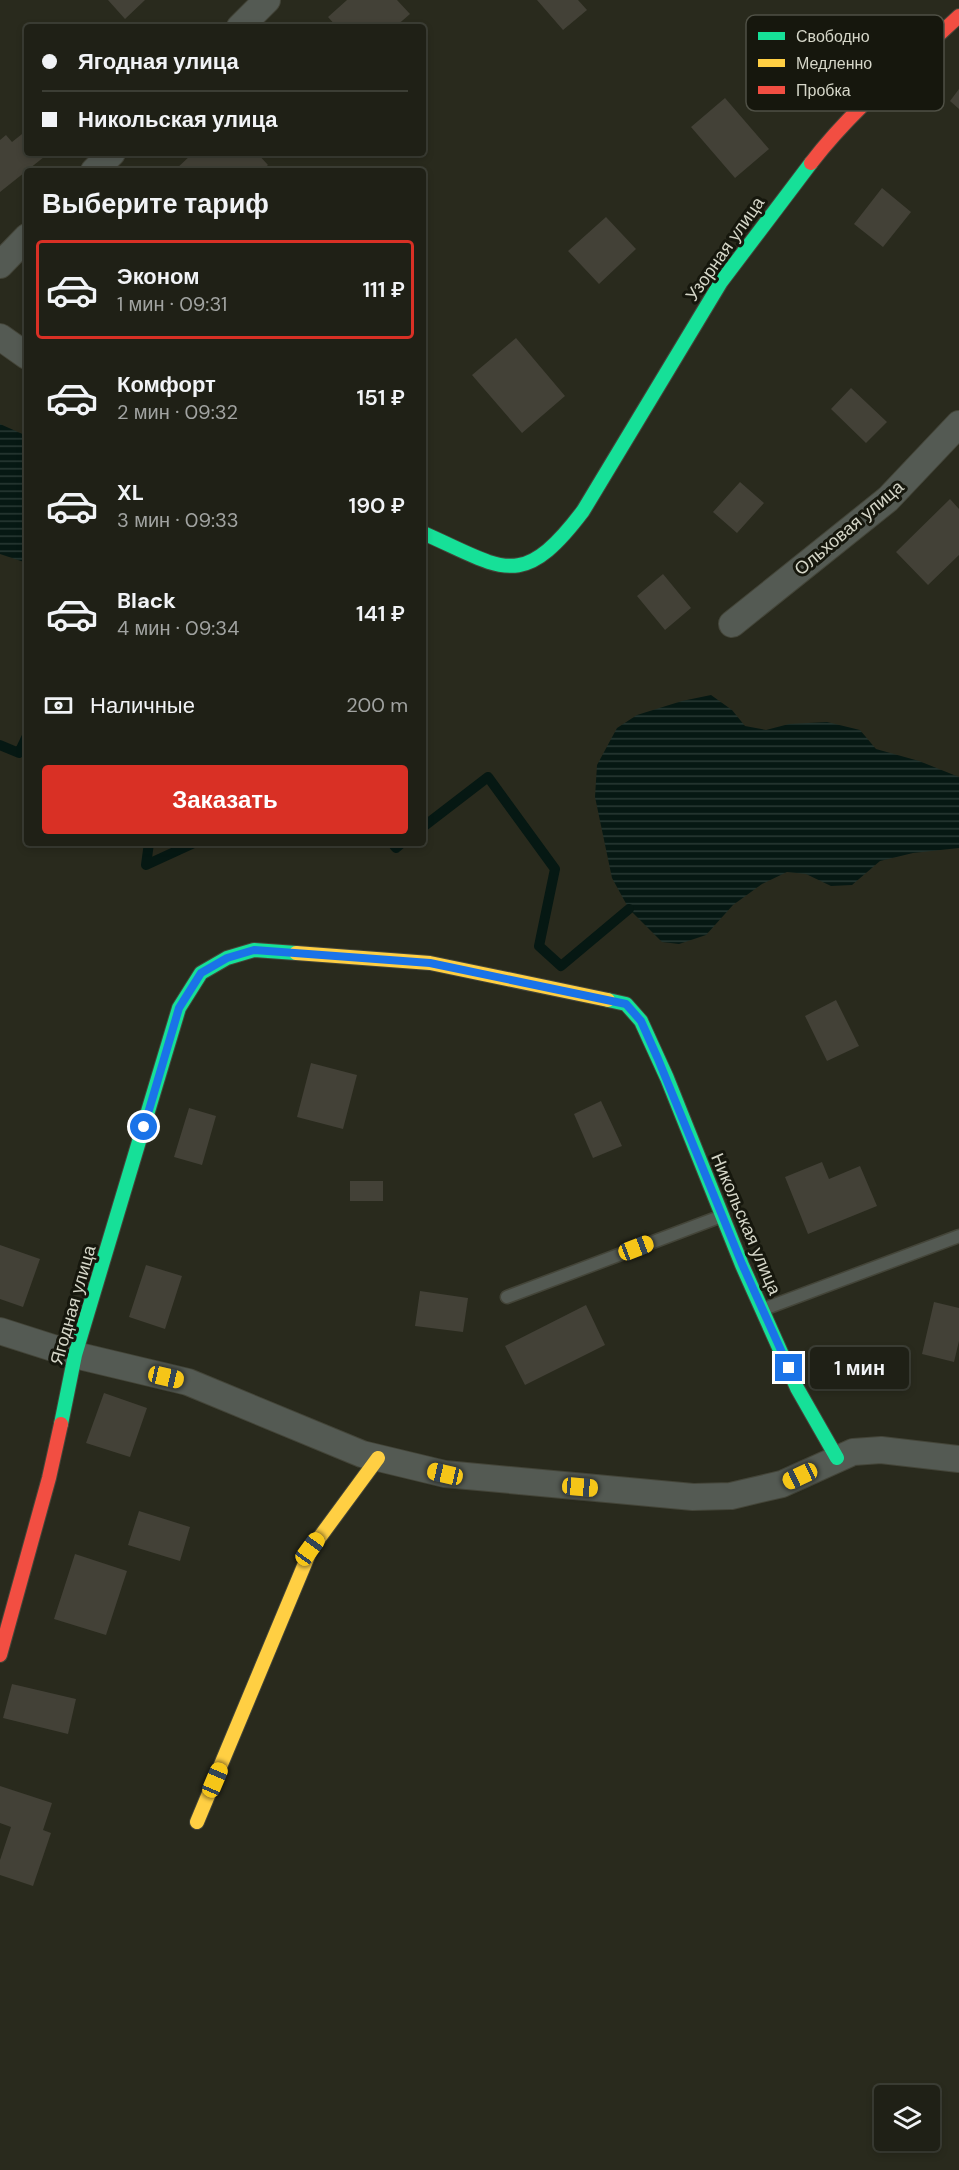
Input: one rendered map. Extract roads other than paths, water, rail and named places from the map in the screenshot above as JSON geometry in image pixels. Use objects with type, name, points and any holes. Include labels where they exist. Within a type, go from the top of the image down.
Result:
[{"type":"street","points":[[243,24],[267,0]]},
{"type":"street","name":"Узорная улица","points":[[944,30],[959,16]]},
{"type":"street","name":"Узорная улица","points":[[426,534],[501,567],[523,566],[564,537],[583,511],[721,282],[823,147],[858,111]]},
{"type":"street","points":[[97,168],[109,156]]},
{"type":"street","points":[[0,266],[24,240]]},
{"type":"street","points":[[0,337],[24,354]]},
{"type":"street","name":"Ольховая улица","points":[[732,624],[888,499],[959,424]]},
{"type":"street","name":"Ягодная улица","points":[[0,1655],[49,1478],[75,1355],[179,1008],[201,973],[227,958],[254,950],[430,963],[626,1004]]},
{"type":"street","name":"Никольская улица","points":[[626,1004],[641,1021],[797,1388],[837,1458]]},
{"type":"street","points":[[0,1331],[75,1355],[188,1382],[342,1446],[378,1458],[445,1474],[693,1497],[731,1496],[782,1484],[853,1452],[881,1450],[959,1459]]},
{"type":"street","points":[[197,1822],[310,1549],[378,1458]]},
{"type":"lane","points":[[507,1297],[723,1216]]},
{"type":"lane","points":[[762,1310],[959,1236]]},
{"type":"waterway","points":[[0,745],[19,753],[24,742]]},
{"type":"waterway","points":[[426,825],[488,777],[555,869],[539,946],[561,966],[629,909]]},
{"type":"waterway","points":[[149,846],[146,865],[187,846]]},
{"type":"waterway","points":[[394,846],[396,848],[398,846]]}]
